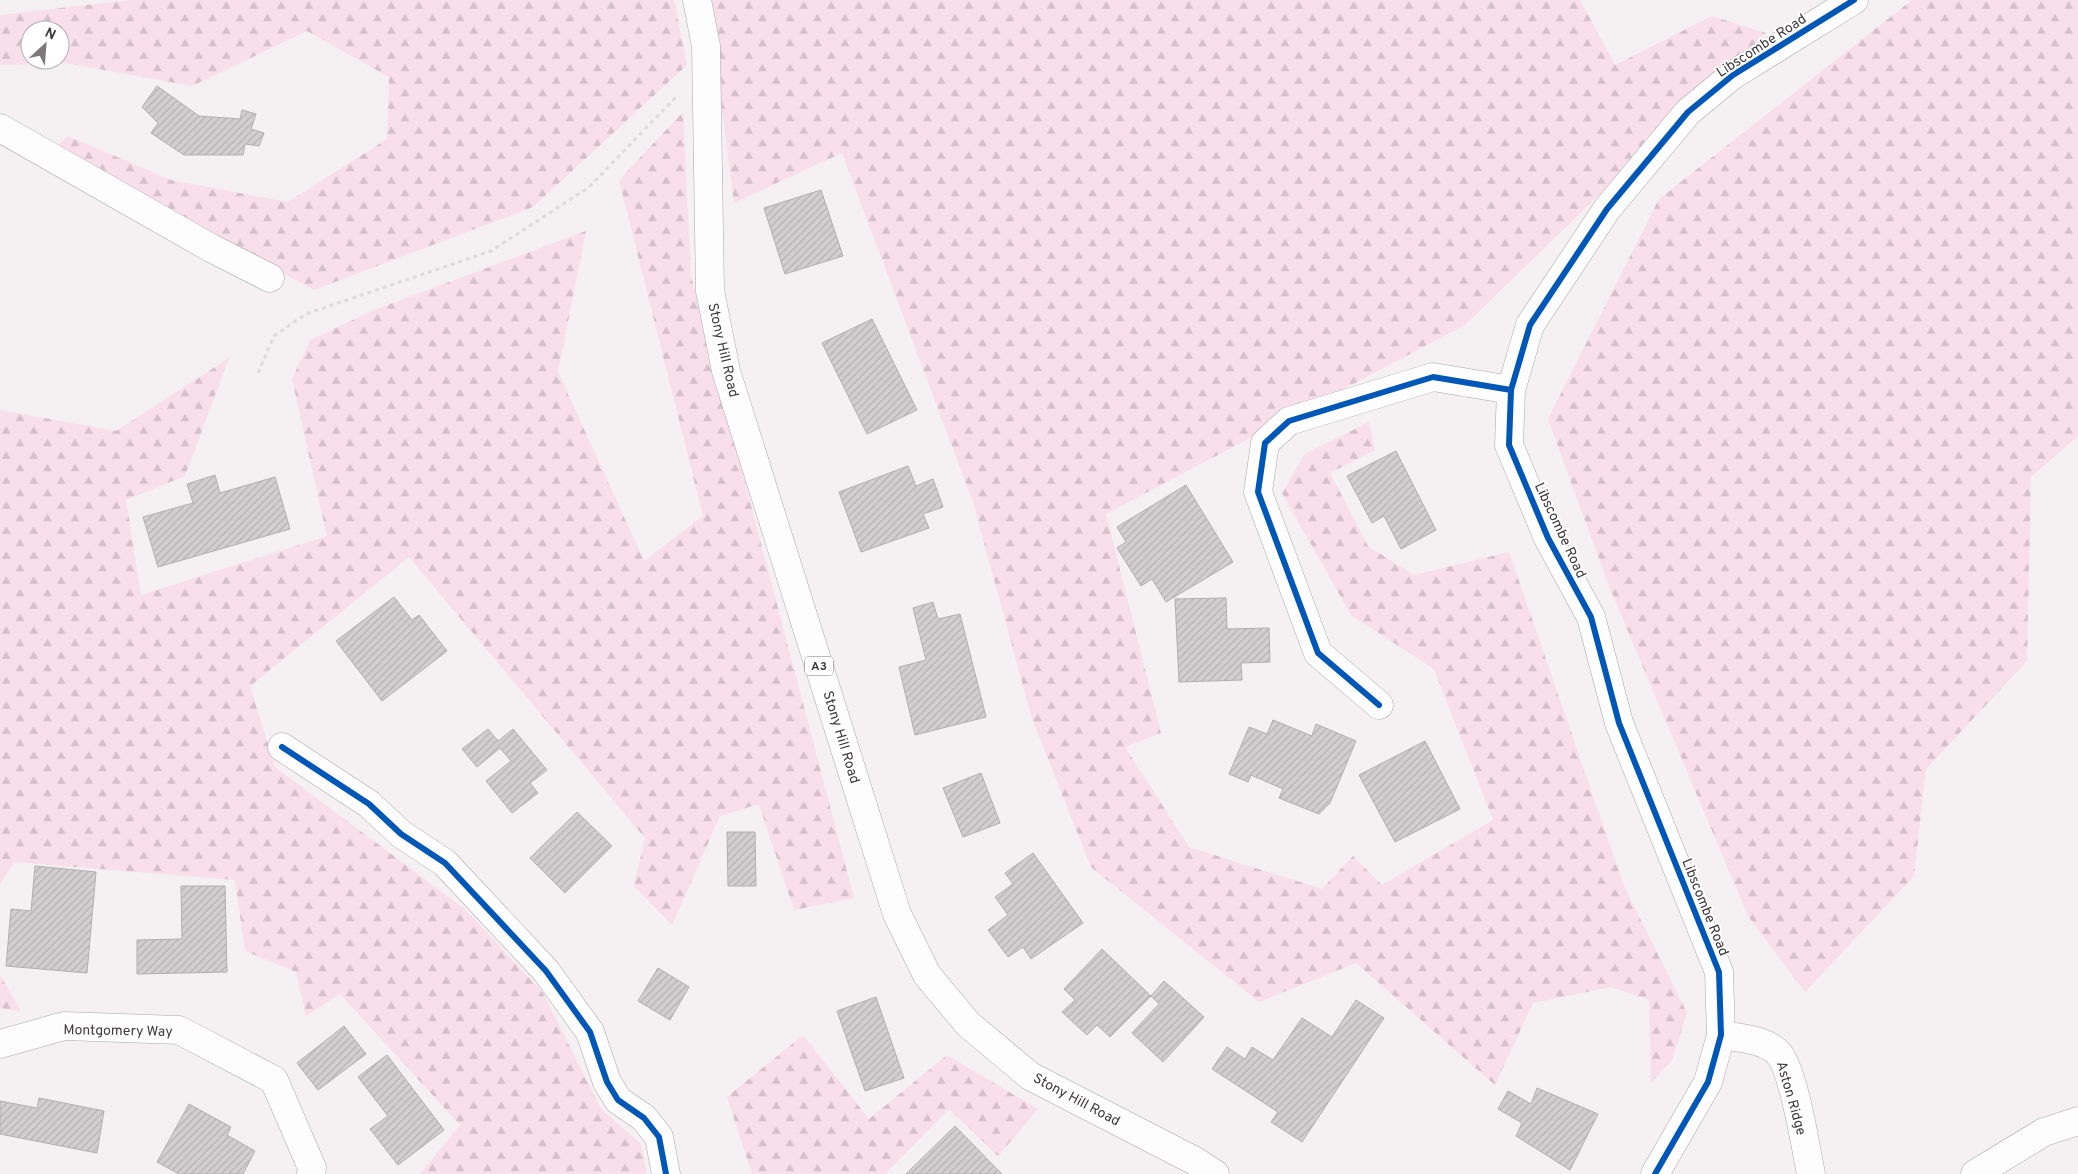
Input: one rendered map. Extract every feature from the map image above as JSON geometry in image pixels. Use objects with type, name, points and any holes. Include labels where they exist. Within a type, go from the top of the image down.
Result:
[{"type":"street","name":"Stony Hill Road","points":[[697,0],[706,46],[710,291],[726,371],[897,914],[927,975],[968,1024],[1030,1076],[1195,1161],[1215,1174]]},
{"type":"street","name":"Libscombe Road","points":[[1655,1174],[1708,1082],[1721,1035],[1719,972],[1619,723],[1591,617],[1548,538],[1509,445],[1511,390],[1530,325],[1607,209],[1688,112],[1733,75],[1854,0]]},
{"type":"street","points":[[0,128],[211,248],[270,278]]},
{"type":"street","points":[[1379,705],[1318,653],[1258,492],[1265,443],[1289,421],[1433,377],[1511,390]]},
{"type":"street","points":[[282,747],[368,804],[401,834],[445,863],[546,971],[590,1032],[607,1082],[618,1100],[644,1118],[659,1137],[666,1174]]},
{"type":"street","name":"Montgomery Way","points":[[0,1044],[64,1026],[179,1030],[274,1080],[312,1168],[311,1174]]},
{"type":"street","name":"Aston Ridge","points":[[1721,1035],[1762,1043],[1779,1054],[1788,1075],[1801,1121],[1811,1174]]},
{"type":"street","points":[[1975,1174],[2044,1132],[2078,1121]]},
{"type":"path","points":[[258,373],[274,336],[306,314],[491,251],[588,188],[706,66]]},
{"type":"green space","points":[[130,0],[674,0],[687,65],[533,207],[314,290],[52,150],[68,136],[171,180],[288,202],[387,139],[389,77],[307,31],[192,86],[70,64],[70,20],[20,20],[20,64],[0,65],[0,15]]},
{"type":"green space","points":[[708,0],[1580,0],[1615,65],[1712,16],[1766,33],[1465,325],[1106,514],[1161,733],[1125,747],[1189,847],[1322,889],[1353,856],[1382,885],[1493,820],[1434,669],[1351,615],[1282,493],[1305,454],[1369,422],[1375,450],[1330,473],[1368,546],[1414,575],[1509,552],[1624,886],[1687,1013],[1672,1060],[1651,1083],[1649,1000],[1611,987],[1533,1003],[1495,1085],[1356,963],[1259,1002],[1091,867],[1032,719],[973,502],[842,153],[734,203]]},
{"type":"green space","points":[[1912,0],[2078,0],[2078,436],[2031,477],[2027,661],[1926,769],[1914,876],[1805,992],[1748,916],[1609,586],[1548,419],[1659,199]]},
{"type":"green space","points":[[683,112],[691,276],[854,898],[794,910],[759,804],[720,816],[672,925],[634,886],[645,838],[409,557],[250,686],[275,767],[466,910],[543,993],[601,1109],[641,1144],[647,1174],[420,1174],[460,1125],[340,994],[306,1016],[296,972],[245,951],[235,880],[14,862],[0,885],[0,410],[116,431],[229,358],[185,476],[126,500],[141,595],[327,536],[292,379],[310,340],[374,310],[586,231],[558,372],[644,561],[703,516],[619,180]]},
{"type":"green space","points":[[0,975],[21,1011],[0,1008]]},
{"type":"green space","points":[[803,1035],[869,1119],[947,1055],[1038,1109],[998,1156],[949,1109],[885,1174],[752,1174],[727,1097]]},
{"type":"building","points":[[157,86],[199,116],[240,119],[242,110],[256,114],[251,129],[264,133],[259,146],[245,144],[243,155],[184,155],[151,133],[158,123],[142,107]]},
{"type":"building","points":[[821,190],[843,256],[785,274],[764,208]]},
{"type":"building","points":[[872,319],[917,410],[867,434],[822,343]]},
{"type":"building","points":[[1396,451],[1436,530],[1401,549],[1384,516],[1372,523],[1347,476]]},
{"type":"building","points":[[908,466],[916,486],[933,479],[943,507],[923,514],[929,528],[861,552],[839,492]]},
{"type":"building","points":[[215,475],[220,493],[275,477],[290,529],[158,567],[143,517],[193,503],[187,484]]},
{"type":"building","points":[[1186,485],[1233,562],[1166,602],[1152,579],[1141,586],[1117,548],[1126,542],[1117,527]]},
{"type":"building","points":[[394,597],[412,620],[419,615],[447,651],[382,701],[336,641]]},
{"type":"building","points":[[1226,598],[1227,629],[1269,628],[1270,662],[1241,663],[1242,680],[1179,682],[1175,599]]},
{"type":"building","points":[[933,602],[938,619],[960,614],[986,717],[915,735],[899,667],[926,660],[913,608]]},
{"type":"building","points":[[1273,720],[1312,736],[1316,724],[1356,741],[1330,803],[1319,814],[1279,798],[1283,789],[1251,775],[1248,782],[1229,774],[1249,727],[1267,734]]},
{"type":"building","points":[[488,729],[498,741],[513,729],[547,770],[530,783],[538,793],[512,813],[486,781],[511,761],[500,748],[477,767],[462,749]]},
{"type":"building","points":[[1425,741],[1460,809],[1395,842],[1359,775]]},
{"type":"building","points":[[981,773],[1000,823],[963,837],[943,788]]},
{"type":"building","points":[[577,812],[612,846],[565,893],[530,858]]},
{"type":"building","points":[[727,832],[755,832],[756,886],[728,886]]},
{"type":"building","points":[[1033,853],[1083,923],[1031,959],[1023,947],[1008,957],[988,930],[1008,915],[995,897],[1013,884],[1005,873]]},
{"type":"building","points":[[35,866],[96,872],[87,973],[6,966],[11,909],[31,911]]},
{"type":"building","points":[[181,886],[225,886],[227,972],[137,974],[137,940],[182,939]]},
{"type":"building","points":[[1102,949],[1151,996],[1110,1037],[1097,1025],[1087,1035],[1062,1012],[1075,1000],[1064,989]]},
{"type":"building","points":[[658,968],[689,987],[670,1020],[638,1001]]},
{"type":"building","points":[[1164,981],[1204,1017],[1163,1062],[1132,1033],[1159,1004],[1151,996]]},
{"type":"building","points":[[876,997],[904,1078],[865,1091],[837,1011]]},
{"type":"building","points":[[1356,1000],[1384,1018],[1302,1142],[1271,1122],[1278,1112],[1212,1069],[1227,1047],[1245,1059],[1252,1047],[1273,1060],[1302,1018],[1332,1037]]},
{"type":"building","points":[[344,1026],[366,1054],[318,1090],[297,1063]]},
{"type":"building","points":[[387,1055],[444,1130],[398,1165],[370,1129],[388,1116],[358,1077]]},
{"type":"building","points":[[1537,1088],[1598,1114],[1570,1170],[1516,1136],[1522,1123],[1498,1109],[1508,1091],[1531,1104]]},
{"type":"building","points":[[39,1098],[104,1111],[97,1153],[0,1134],[0,1101],[37,1108]]},
{"type":"building","points":[[189,1104],[231,1127],[227,1135],[255,1151],[243,1174],[179,1174],[157,1162]]},
{"type":"building","points":[[955,1126],[1002,1174],[906,1174]]},
{"type":"cycle path","points":[[1655,1174],[1708,1082],[1721,1035],[1719,972],[1619,723],[1591,617],[1548,538],[1509,445],[1511,390],[1530,325],[1607,209],[1688,112],[1733,75],[1854,0]]},
{"type":"cycle path","points":[[1379,705],[1318,653],[1258,492],[1265,443],[1289,421],[1433,377],[1511,390]]},
{"type":"cycle path","points":[[282,747],[369,804],[401,834],[445,863],[546,971],[590,1032],[607,1082],[618,1100],[644,1118],[659,1137],[666,1174]]}]
